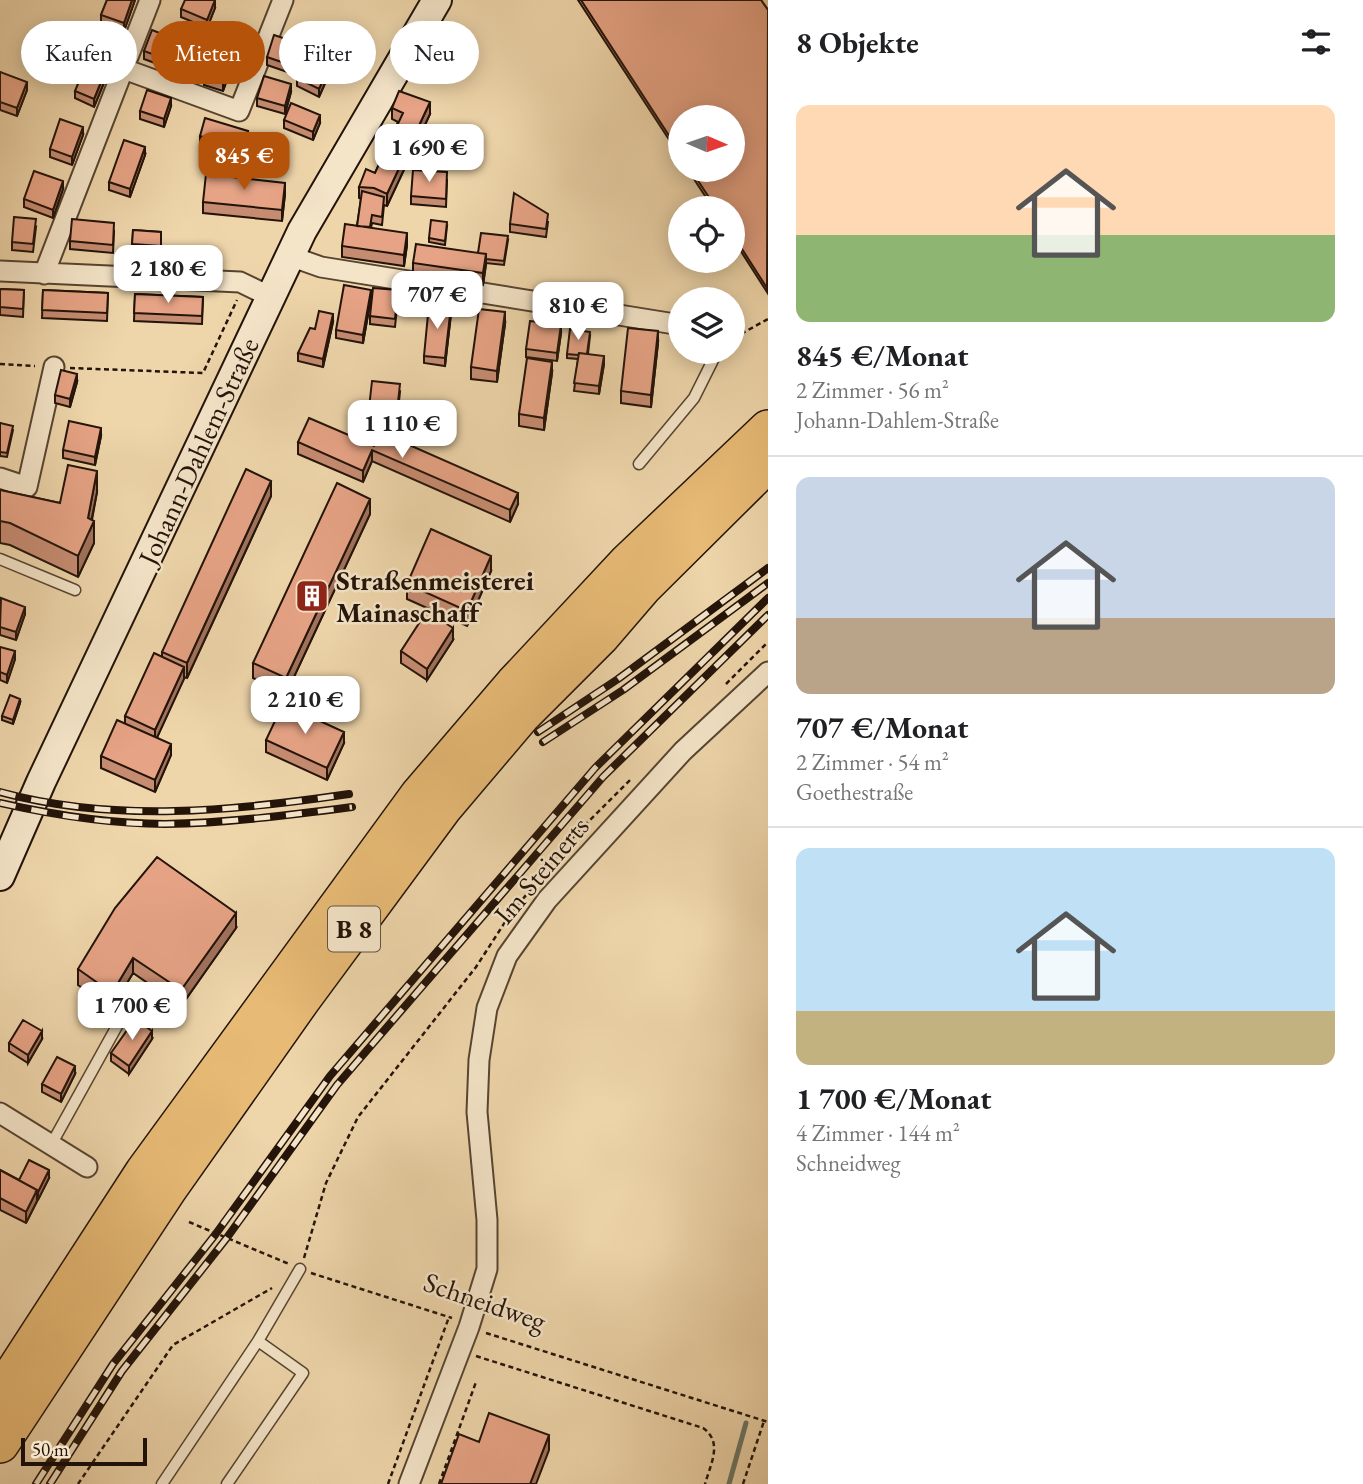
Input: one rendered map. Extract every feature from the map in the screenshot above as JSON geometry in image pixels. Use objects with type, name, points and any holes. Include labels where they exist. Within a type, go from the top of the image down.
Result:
[{"type":"highway","name":"B 8","points":[[0,1394],[144,1172],[419,795],[514,684],[628,562],[768,429]]},
{"type":"highway","name":"B 8","points":[[0,1444],[168,1189],[302,999],[443,808],[522,716],[601,636],[644,586],[768,463]]},
{"type":"street","points":[[137,34],[150,0]]},
{"type":"street","points":[[137,74],[239,111],[283,0]]},
{"type":"street","name":"Johann-Dahlem-Straße","points":[[0,876],[41,782],[290,256],[337,167],[437,0]]},
{"type":"street","points":[[44,274],[118,84]]},
{"type":"street","points":[[290,256],[321,267],[668,323]]},
{"type":"street","points":[[0,271],[240,282],[271,297]]},
{"type":"street","points":[[0,509],[27,486],[54,367]]},
{"type":"street","points":[[0,478],[27,486]]},
{"type":"street","name":"Im Steinerts","points":[[409,1484],[469,1327],[487,1269],[485,1193],[477,1112],[479,1060],[487,1008],[507,956],[547,900],[684,751],[768,672]]},
{"type":"street","points":[[0,1113],[87,1167]]},
{"type":"lane","points":[[639,464],[694,398],[711,364]]},
{"type":"lane","points":[[0,559],[75,590]]},
{"type":"lane","points":[[51,1144],[127,1008]]},
{"type":"lane","points":[[162,1484],[258,1341],[300,1269]]},
{"type":"lane","points":[[227,1484],[303,1373],[258,1341]]},
{"type":"path","points":[[0,365],[203,373],[236,308],[240,282]]},
{"type":"path","points":[[745,332],[768,319]]},
{"type":"path","points":[[78,1484],[173,1345],[253,1302],[300,1269],[326,1183],[358,1117],[386,1082]]},
{"type":"path","name":"Schneidweg","points":[[189,1222],[300,1269],[449,1317],[469,1327],[766,1421]]},
{"type":"path","points":[[388,1484],[449,1317]]},
{"type":"path","points":[[460,1351],[703,1428],[712,1434],[715,1442],[705,1484]]},
{"type":"path","points":[[439,1484],[476,1382]]},
{"type":"path","points":[[743,1484],[766,1421]]},
{"type":"building","points":[[107,0],[132,0],[125,21],[101,15]]},
{"type":"building","points":[[185,0],[215,0],[207,20],[181,9]]},
{"type":"building","points":[[581,0],[761,0],[768,10],[767,288],[745,254],[745,196],[708,196],[699,182],[746,182],[746,105],[668,105],[668,134]]},
{"type":"building","points":[[151,33],[151,54],[144,51]]},
{"type":"building","points":[[274,35],[279,37],[279,61],[267,57]]},
{"type":"building","points":[[0,72],[21,80],[21,84],[26,84],[17,108],[0,102]]},
{"type":"building","points":[[265,76],[279,80],[279,84],[291,84],[285,106],[257,98],[261,84],[265,84]]},
{"type":"building","points":[[78,84],[100,84],[94,99],[75,91]]},
{"type":"building","points":[[309,84],[321,84],[319,89]]},
{"type":"building","points":[[147,90],[171,98],[164,119],[140,111]]},
{"type":"building","points":[[399,91],[430,102],[387,194],[374,188],[359,187],[366,169],[375,173],[403,113],[392,108]]},
{"type":"building","points":[[291,103],[320,115],[313,132],[284,120]]},
{"type":"building","points":[[205,118],[248,131],[243,149],[200,136]]},
{"type":"building","points":[[60,119],[83,127],[72,157],[50,149]]},
{"type":"building","points":[[124,140],[145,147],[130,189],[109,182]]},
{"type":"building","points":[[413,170],[447,172],[446,199],[411,196]]},
{"type":"building","points":[[34,171],[63,181],[53,210],[24,199]]},
{"type":"building","points":[[206,174],[285,183],[282,210],[203,202]]},
{"type":"building","points":[[362,191],[384,197],[382,217],[372,215],[370,227],[357,226]]},
{"type":"building","points":[[514,193],[548,214],[546,229],[510,224]]},
{"type":"building","points":[[14,217],[36,219],[33,244],[12,242]]},
{"type":"building","points":[[72,219],[114,223],[113,245],[70,241]]},
{"type":"building","points":[[431,220],[447,222],[445,241],[429,238]]},
{"type":"building","points":[[345,224],[407,233],[404,255],[342,246]]},
{"type":"building","points":[[133,230],[161,232],[161,246],[132,244]]},
{"type":"building","points":[[481,233],[508,236],[504,261],[486,259],[486,254],[478,253]]},
{"type":"building","points":[[416,244],[486,254],[483,273],[413,263]]},
{"type":"building","points":[[344,285],[371,290],[363,335],[336,330]]},
{"type":"building","points":[[373,288],[398,290],[395,319],[370,316]]},
{"type":"building","points":[[0,289],[24,290],[23,309],[0,307]]},
{"type":"building","points":[[43,290],[108,293],[107,313],[42,310]]},
{"type":"building","points":[[135,294],[203,297],[202,316],[134,313]]},
{"type":"building","points":[[429,304],[451,306],[445,358],[424,356]]},
{"type":"building","points":[[479,309],[505,312],[497,371],[471,367]]},
{"type":"building","points":[[319,311],[333,314],[323,359],[298,353],[310,328],[315,329]]},
{"type":"building","points":[[530,321],[561,325],[557,353],[526,349]]},
{"type":"building","points":[[628,328],[658,331],[651,395],[621,391]]},
{"type":"building","points":[[570,329],[590,332],[587,354],[567,354]]},
{"type":"building","points":[[579,353],[604,356],[599,386],[574,383]]},
{"type":"building","points":[[527,358],[552,362],[544,418],[519,414]]},
{"type":"building","points":[[61,370],[77,374],[70,399],[55,395]]},
{"type":"building","points":[[372,381],[400,384],[396,420],[368,417]]},
{"type":"building","points":[[309,418],[374,446],[380,432],[518,493],[510,510],[372,450],[363,471],[298,442]]},
{"type":"building","points":[[69,421],[101,428],[95,457],[63,450]]},
{"type":"building","points":[[0,423],[13,426],[7,453],[0,452]]},
{"type":"building","points":[[68,465],[97,471],[88,518],[94,521],[78,556],[10,523],[0,521],[0,490],[60,503]]},
{"type":"building","points":[[246,469],[271,481],[187,663],[162,652]]},
{"type":"building","name":"Straßenmeisterei Mainaschaff","points":[[337,483],[370,499],[286,678],[253,663]]},
{"type":"building","points":[[431,529],[491,556],[467,611],[407,584]]},
{"type":"building","points":[[1,598],[25,607],[16,632],[0,627]]},
{"type":"building","points":[[427,611],[453,628],[427,669],[401,651]]},
{"type":"building","points":[[0,647],[15,651],[7,675],[0,672]]},
{"type":"building","points":[[154,653],[184,667],[155,730],[125,716]]},
{"type":"building","points":[[10,695],[20,699],[13,720],[2,716]]},
{"type":"building","points":[[283,704],[344,732],[327,768],[266,740]]},
{"type":"building","points":[[117,720],[171,744],[155,780],[101,756]]},
{"type":"building","points":[[157,857],[236,913],[181,990],[133,958],[112,993],[78,969],[115,908]]},
{"type":"building","points":[[135,1019],[152,1031],[129,1066],[111,1053]]},
{"type":"building","points":[[23,1020],[42,1031],[28,1055],[9,1043]]},
{"type":"building","points":[[57,1057],[75,1066],[61,1094],[42,1084]]},
{"type":"building","points":[[29,1160],[49,1170],[38,1192],[19,1180]]},
{"type":"building","points":[[0,1170],[37,1190],[26,1212],[0,1198]]},
{"type":"building","points":[[489,1413],[549,1435],[530,1484],[441,1484],[459,1434],[479,1442]]},
{"type":"waterway","points":[[729,1484],[746,1423]]},
{"type":"railway","points":[[538,732],[618,679],[768,568]]},
{"type":"railway","points":[[543,742],[623,690],[768,583]]},
{"type":"railway","points":[[36,1484],[113,1364],[215,1235],[330,1076],[595,768],[768,598]]},
{"type":"railway","points":[[50,1484],[122,1371],[226,1239],[337,1085],[603,777],[768,615]]},
{"type":"railway","points":[[0,792],[43,802],[130,811],[218,809],[349,794]]},
{"type":"railway","points":[[0,803],[82,818],[165,824],[282,816],[352,807]]},
{"type":"place","name":"Straßenmeisterei Mainaschaff","points":[[312,596]]}]
